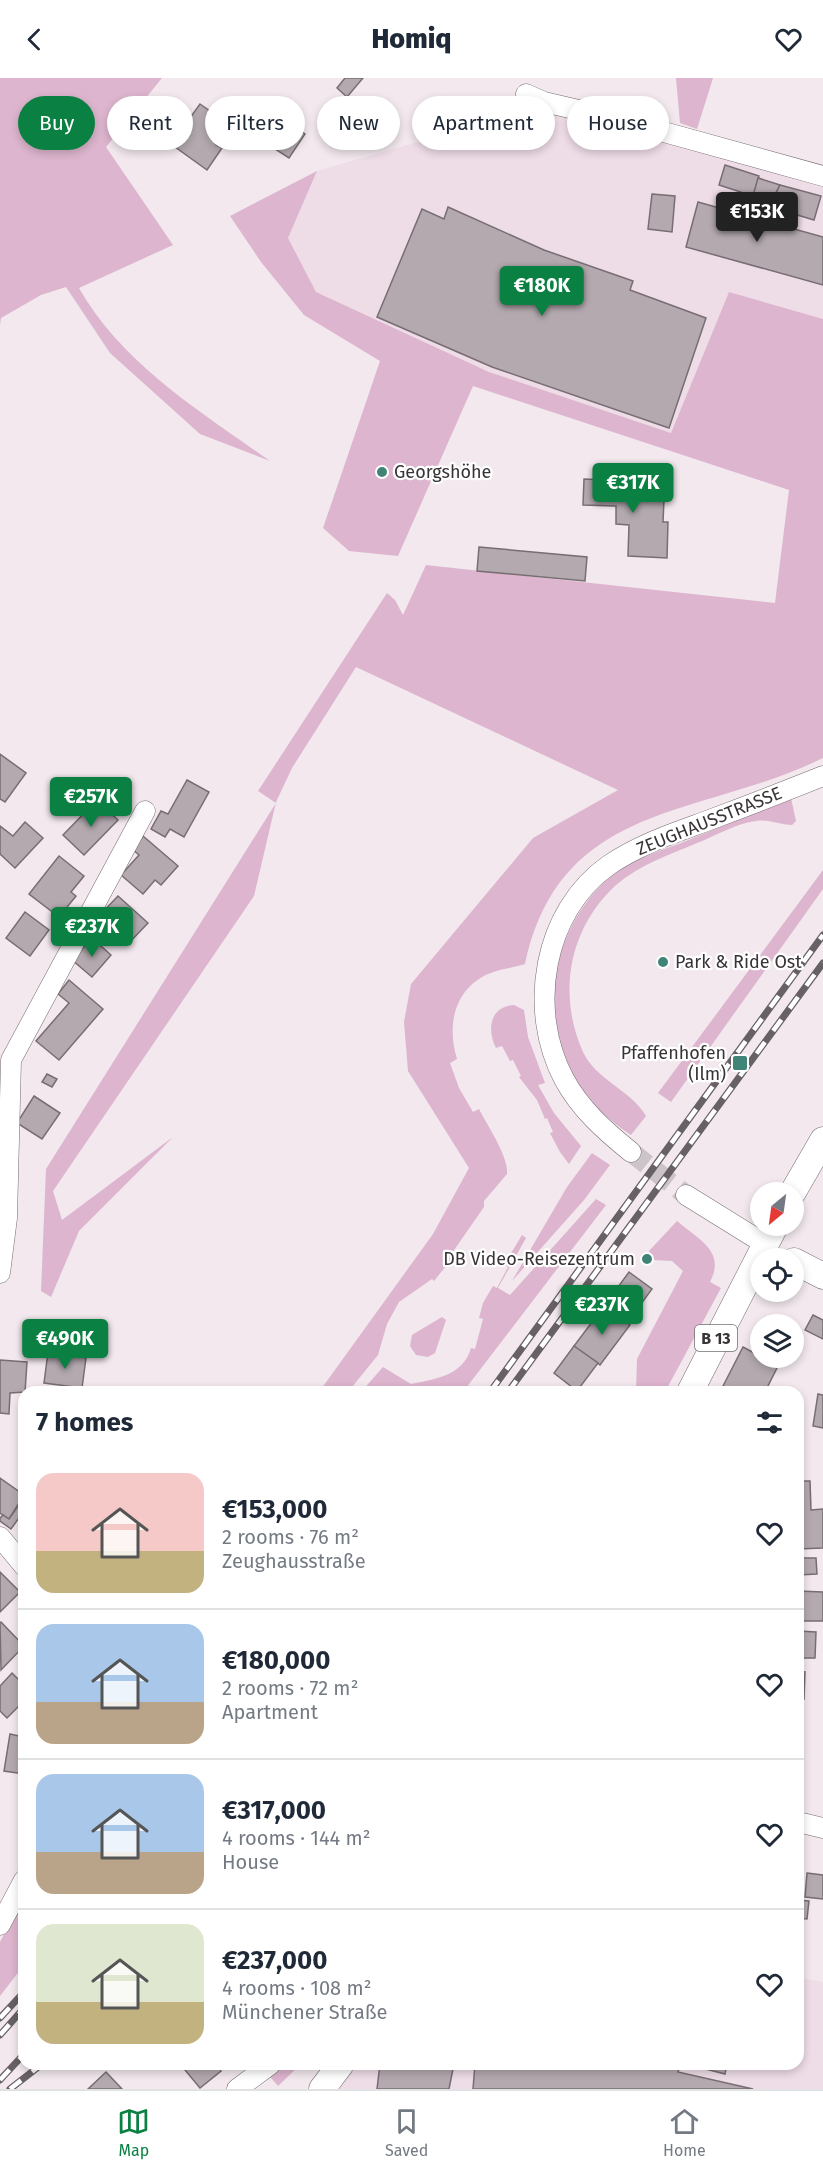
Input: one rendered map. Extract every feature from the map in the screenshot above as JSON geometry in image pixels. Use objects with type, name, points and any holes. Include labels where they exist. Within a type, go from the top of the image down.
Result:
[{"type":"main road","points":[[799,1182],[823,1140]]},
{"type":"main road","name":"B 13","points":[[693,1386],[769,1236]]},
{"type":"main road","points":[[771,1236],[781,1248]]},
{"type":"main road","points":[[804,1266],[823,1276]]},
{"type":"street","points":[[526,94],[544,102],[613,118],[823,176]]},
{"type":"street","name":"ZEUGHAUSSTRASSE","points":[[631,1152],[582,1106],[563,1078],[551,1049],[544,1019],[545,983],[554,944],[567,912],[600,871],[630,852],[667,835],[823,777]]},
{"type":"street","points":[[0,1273],[7,1218],[4,1068],[145,811]]},
{"type":"street","points":[[686,1194],[750,1225]]},
{"type":"street","points":[[0,1537],[18,1559]]},
{"type":"street","points":[[804,1823],[823,1827]]},
{"type":"street","points":[[0,1925],[18,1891]]},
{"type":"street","points":[[237,2089],[263,2070]]},
{"type":"shaded area","points":[[0,78],[162,78],[147,96],[107,96],[106,147],[173,245],[79,288],[117,340],[140,363],[191,405],[270,461],[200,434],[110,353],[66,287],[41,295],[1,318],[0,325]]},
{"type":"shaded area","points":[[676,78],[713,78],[697,129],[680,123]]},
{"type":"shaded area","points":[[555,115],[567,118],[567,150],[669,150],[669,142],[823,182],[823,319],[729,292],[671,433],[489,372],[316,292],[288,238],[317,171],[390,150],[400,150],[400,147],[412,144],[412,150],[555,150]]},
{"type":"shaded area","points":[[317,171],[288,238],[316,292],[489,372],[671,433],[729,292],[823,319],[823,758],[777,777],[642,822],[603,843],[569,871],[543,911],[525,964],[488,974],[476,981],[460,999],[453,1022],[457,1059],[450,1063],[459,1088],[473,1112],[479,1109],[497,1141],[505,1159],[507,1174],[484,1201],[484,1207],[452,1253],[454,1256],[434,1281],[432,1279],[399,1302],[387,1324],[378,1355],[353,1386],[323,1386],[433,1234],[469,1168],[408,1071],[404,1022],[411,984],[533,838],[618,790],[356,667],[292,768],[276,803],[258,791],[387,593],[395,600],[403,615],[426,565],[775,603],[789,490],[473,386],[398,556],[349,551],[323,528],[380,361],[304,315],[261,262],[230,216]]},
{"type":"shaded area","points":[[791,798],[796,821],[792,825],[765,821],[741,824],[655,861],[616,885],[587,921],[572,963],[570,985],[575,1030],[589,1062],[632,1099],[646,1116],[631,1135],[612,1122],[581,1090],[569,1070],[559,1045],[554,1018],[554,991],[558,964],[566,938],[579,913],[595,891],[622,868]]},
{"type":"shaded area","points":[[276,804],[254,896],[53,1191],[62,1220],[173,1137],[79,1231],[51,1297],[41,1291],[46,1169]]},
{"type":"shaded area","points":[[823,870],[823,889],[671,1102],[658,1093]]},
{"type":"shaded area","points":[[514,1005],[524,1010],[528,1037],[545,1083],[538,1085],[554,1113],[581,1146],[569,1164],[550,1133],[553,1132],[537,1100],[519,1077],[521,1076],[513,1060],[510,1061],[502,1046],[496,1048],[493,1041],[492,1020],[499,1010]]},
{"type":"shaded area","points":[[592,1153],[610,1165],[584,1200],[512,1281],[567,1187]]},
{"type":"shaded area","points":[[596,1199],[606,1205],[468,1386],[366,1386],[383,1367],[411,1384],[447,1375],[462,1365],[471,1348],[475,1349],[483,1319],[479,1318],[483,1303],[493,1286],[497,1288],[508,1267],[504,1265],[522,1235],[526,1238],[498,1288],[510,1295]]},
{"type":"shaded area","points":[[677,1221],[708,1247],[715,1262],[710,1282],[721,1288],[668,1386],[636,1386],[637,1359],[683,1271],[672,1261],[653,1260],[649,1251]]},
{"type":"shaded area","points":[[442,1317],[446,1320],[435,1353],[428,1357],[416,1355],[410,1346],[412,1335]]},
{"type":"shaded area","points":[[18,1908],[18,1973],[0,1996],[0,1942]]},
{"type":"shaded area","points":[[804,1979],[823,1982],[823,2089],[337,2089],[348,2070],[804,2070]]},
{"type":"shaded area","points":[[264,2070],[295,2070],[278,2086]]},
{"type":"building","points":[[345,78],[363,78],[348,96],[337,88]]},
{"type":"building","points":[[200,104],[205,108],[205,150],[221,150],[207,170],[179,150],[193,150],[193,114]]},
{"type":"building","points":[[277,150],[294,150],[289,158]]},
{"type":"building","points":[[725,165],[759,176],[753,196],[719,185]]},
{"type":"building","points":[[758,178],[780,185],[772,201],[753,196]]},
{"type":"building","points":[[780,185],[821,196],[814,220],[774,208],[776,203],[772,201]]},
{"type":"building","points":[[727,193],[746,199],[742,214],[722,209]]},
{"type":"building","points":[[652,194],[675,196],[672,232],[648,229]]},
{"type":"building","points":[[698,202],[823,237],[823,285],[686,247]]},
{"type":"building","points":[[448,207],[544,250],[633,281],[630,290],[706,318],[669,428],[492,367],[377,317],[422,209],[444,219]]},
{"type":"building","points":[[584,479],[649,482],[648,500],[664,500],[663,522],[668,522],[667,558],[628,556],[629,525],[616,524],[616,506],[583,505]]},
{"type":"building","points":[[479,547],[587,557],[585,581],[477,571]]},
{"type":"building","points":[[0,754],[26,773],[5,802],[0,799]]},
{"type":"building","points":[[187,780],[209,792],[184,837],[170,829],[165,837],[151,829],[161,811],[168,814]]},
{"type":"building","points":[[97,800],[118,820],[84,855],[63,835]]},
{"type":"building","points":[[25,822],[43,838],[15,868],[0,854],[0,826],[13,836]]},
{"type":"building","points":[[143,836],[178,866],[161,885],[155,880],[143,894],[121,875],[139,855],[132,849]]},
{"type":"building","points":[[59,856],[84,876],[71,892],[76,896],[59,917],[29,894]]},
{"type":"building","points":[[118,896],[148,923],[127,945],[97,918]]},
{"type":"building","points":[[25,912],[49,930],[30,956],[6,938]]},
{"type":"building","points":[[92,938],[111,955],[92,977],[72,960]]},
{"type":"building","points":[[69,980],[103,1009],[59,1060],[36,1041],[69,1003],[58,994]]},
{"type":"building","points":[[47,1074],[57,1079],[52,1087],[42,1082]]},
{"type":"building","points":[[34,1096],[60,1113],[42,1139],[17,1123]]},
{"type":"building","points":[[629,1272],[652,1289],[627,1323],[604,1306]]},
{"type":"building","points":[[604,1306],[630,1325],[600,1365],[574,1346]]},
{"type":"building","points":[[813,1315],[823,1320],[823,1339],[805,1330]]},
{"type":"building","points":[[574,1346],[598,1363],[581,1386],[571,1386],[554,1373]]},
{"type":"building","points":[[743,1347],[750,1351],[750,1368],[777,1368],[768,1386],[723,1386]]},
{"type":"building","points":[[48,1352],[86,1358],[82,1386],[44,1383]]},
{"type":"building","points":[[0,1360],[27,1362],[25,1386],[18,1386],[18,1392],[10,1393],[9,1414],[0,1413]]},
{"type":"building","points":[[818,1394],[823,1395],[823,1428],[813,1426]]},
{"type":"building","points":[[0,1478],[18,1491],[18,1505],[9,1519],[0,1513]]},
{"type":"building","points":[[804,1481],[810,1481],[811,1510],[823,1509],[823,1548],[804,1549]]},
{"type":"building","points":[[18,1506],[18,1519],[11,1529],[0,1521],[3,1515],[9,1519]]},
{"type":"building","points":[[804,1558],[816,1558],[817,1574],[804,1575]]},
{"type":"building","points":[[0,1572],[18,1590],[18,1594],[0,1612]]},
{"type":"building","points":[[804,1591],[823,1592],[823,1621],[804,1621]]},
{"type":"building","points":[[0,1623],[18,1640],[18,1652],[1,1670]]},
{"type":"building","points":[[804,1631],[816,1632],[815,1658],[804,1658]]},
{"type":"building","points":[[12,1673],[18,1679],[18,1707],[7,1718],[0,1711],[0,1686]]},
{"type":"building","points":[[10,1734],[18,1736],[18,1773],[4,1771]]},
{"type":"building","points":[[807,1873],[823,1875],[823,1899],[805,1897]]},
{"type":"building","points":[[804,1901],[809,1901],[807,1919],[804,1919]]},
{"type":"building","points":[[185,2070],[220,2070],[221,2071],[200,2088]]},
{"type":"building","points":[[379,2070],[453,2070],[449,2089],[377,2089]]},
{"type":"building","points":[[475,2070],[678,2070],[678,2072],[753,2089],[473,2089]]},
{"type":"building","points":[[710,2070],[726,2070],[725,2074]]},
{"type":"building","points":[[106,2072],[122,2089],[88,2089]]},
{"type":"tunnel","points":[[631,1152],[686,1195]]},
{"type":"railway","points":[[494,1386],[823,935]]},
{"type":"railway","points":[[512,1386],[823,963]]},
{"type":"railway","points":[[0,2018],[18,1998]]},
{"type":"railway","points":[[0,2035],[18,2015]]},
{"type":"railway","points":[[0,2080],[18,2060]]},
{"type":"railway","points":[[10,2089],[34,2070]]},
{"type":"place","name":"Georgshöhe","points":[[382,472]]},
{"type":"place","name":"Park & Ride Ost","points":[[663,962]]},
{"type":"place","name":"Pfaffenhofen (Ilm)","points":[[740,1063]]},
{"type":"place","name":"DB Video-Reisezentrum","points":[[647,1259]]}]
